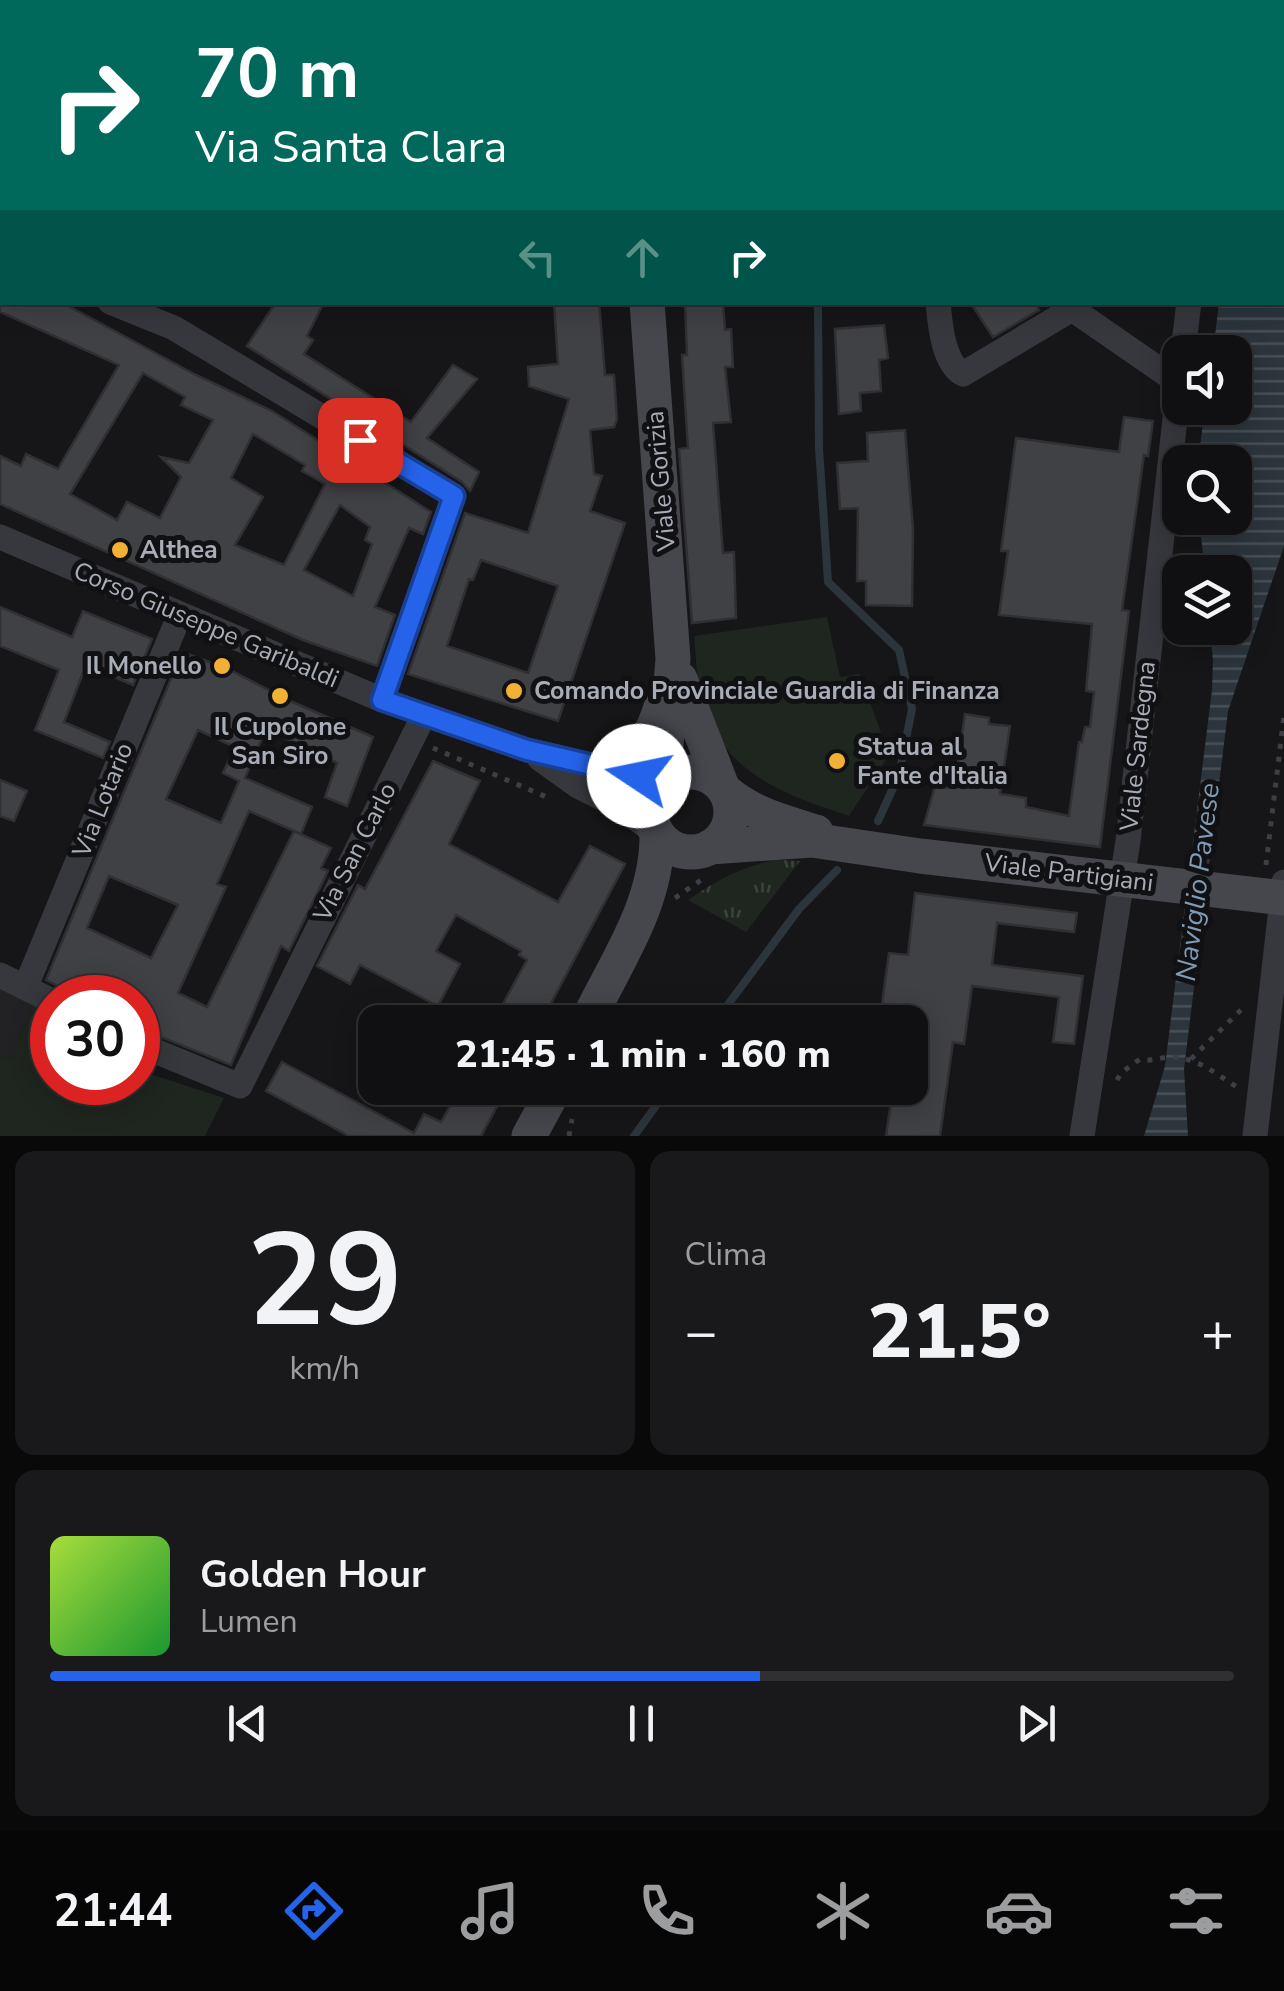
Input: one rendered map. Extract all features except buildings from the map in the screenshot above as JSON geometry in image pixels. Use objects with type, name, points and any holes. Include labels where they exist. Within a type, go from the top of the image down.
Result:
[{"type":"main road","name":"Viale Gorizia","points":[[647,305],[674,659],[663,782]]},
{"type":"main road","name":"Viale Gorizia","points":[[610,769],[626,761],[651,736],[674,659]]},
{"type":"main road","name":"Viale Gorizia","points":[[674,659],[723,788]]},
{"type":"main road","points":[[595,1005],[649,896],[657,856],[657,834],[650,808],[653,796],[663,782],[684,772],[698,772],[723,788],[731,808],[730,822],[724,834],[679,866],[649,896]]},
{"type":"main road","name":"Viale Partigiani","points":[[723,788],[748,808],[774,820],[855,844],[920,856],[1278,893]]},
{"type":"main road","points":[[657,834],[678,850],[707,848]]},
{"type":"main road","name":"Viale Partigiani","points":[[707,848],[800,840],[855,844]]},
{"type":"main road","points":[[529,1136],[546,1105]]},
{"type":"street","points":[[117,305],[174,328],[454,496],[382,700]]},
{"type":"street","points":[[938,305],[952,364],[963,374],[1072,306],[1162,371]]},
{"type":"street","points":[[1185,335],[1190,305]]},
{"type":"street","name":"Viale Sardegna","points":[[1082,1136],[1122,878],[1174,425]]},
{"type":"street","name":"Corso Giuseppe Garibaldi","points":[[0,536],[382,700],[527,750],[663,782]]},
{"type":"street","name":"Via Lotario","points":[[26,986],[180,614]]},
{"type":"street","name":"Via San Carlo","points":[[160,1053],[240,1086],[424,715]]},
{"type":"street","name":"Corso Giuseppe Garibaldi","points":[[527,750],[578,786],[620,806],[657,834]]},
{"type":"street","points":[[1255,1136],[1278,893]]},
{"type":"street","points":[[0,975],[30,988]]},
{"type":"path","points":[[1278,893],[1284,715]]},
{"type":"path","points":[[412,739],[552,800]]},
{"type":"path","points":[[1191,1058],[1242,1007],[1256,1001]]},
{"type":"path","points":[[1086,1098],[1115,1082],[1120,1072],[1140,1059],[1154,1062],[1164,1057],[1191,1058],[1244,1092]]},
{"type":"shaded area","points":[[0,983],[30,1001],[30,1013],[12,1060],[0,1056]]},
{"type":"green space","points":[[827,617],[840,677],[860,674],[889,755],[849,816],[776,787],[736,760],[708,718],[697,670],[694,636]]},
{"type":"green space","points":[[777,860],[800,861],[746,932],[688,900],[731,875]]},
{"type":"green space","points":[[30,1013],[30,1105],[160,1105],[160,1077],[224,1098],[205,1136],[0,1136],[0,1056],[12,1059]]},
{"type":"water","points":[[1219,305],[1284,305],[1284,546],[1252,640],[1252,555],[1203,555],[1201,535],[1252,535],[1252,445],[1200,445],[1203,425],[1252,425],[1252,335],[1215,335]]},
{"type":"water","name":"Naviglio Pavese","points":[[1212,645],[1250,645],[1228,711],[1184,1069],[1188,1136],[1144,1136],[1165,1066],[1212,690]]},
{"type":"waterway","points":[[818,305],[819,448],[828,582],[899,650],[912,709],[899,775],[878,821]]},
{"type":"waterway","points":[[728,1005],[799,909],[837,870]]},
{"type":"waterway","points":[[634,1136],[657,1105]]},
{"type":"place","name":"Althea","points":[[120,550]]},
{"type":"place","name":"Il Monello","points":[[222,666]]},
{"type":"place","name":"Comando Provinciale Guardia di Finanza","points":[[514,691]]},
{"type":"place","name":"Il Cupolone San Siro","points":[[280,696]]},
{"type":"place","name":"Statua al Fante d'Italia","points":[[837,761]]},
{"type":"route","points":[[360,440],[454,496],[382,700],[527,750],[639,776]]}]
